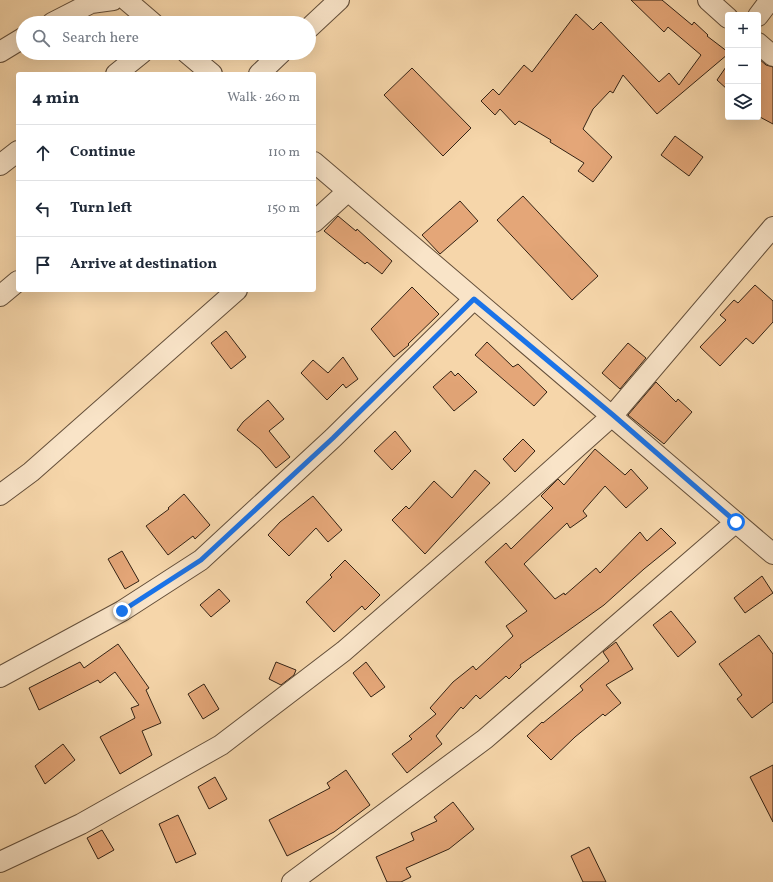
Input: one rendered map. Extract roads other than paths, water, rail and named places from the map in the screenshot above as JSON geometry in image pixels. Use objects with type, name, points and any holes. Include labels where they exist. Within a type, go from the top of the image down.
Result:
[{"type":"street","points":[[66,16],[91,3],[113,0]]},
{"type":"street","points":[[126,0],[145,16]]},
{"type":"street","points":[[316,21],[339,0]]},
{"type":"street","points":[[708,0],[725,15]]},
{"type":"street","points":[[761,12],[770,0]]},
{"type":"street","points":[[0,52],[16,42]]},
{"type":"street","points":[[761,46],[773,56]]},
{"type":"street","points":[[118,72],[133,60]]},
{"type":"street","points":[[195,60],[210,72]]},
{"type":"street","points":[[261,72],[274,60]]},
{"type":"street","points":[[0,165],[16,153]]},
{"type":"street","points":[[316,164],[474,299],[613,415],[773,554]]},
{"type":"street","points":[[316,220],[348,191]]},
{"type":"street","points":[[0,862],[80,824],[222,745],[344,651],[508,509],[613,415],[773,228]]},
{"type":"street","points":[[0,296],[16,283]]},
{"type":"street","points":[[0,495],[31,472],[234,292]]},
{"type":"street","points":[[0,677],[122,611],[201,560],[333,438],[474,299]]},
{"type":"street","points":[[292,882],[485,738],[736,522]]}]
